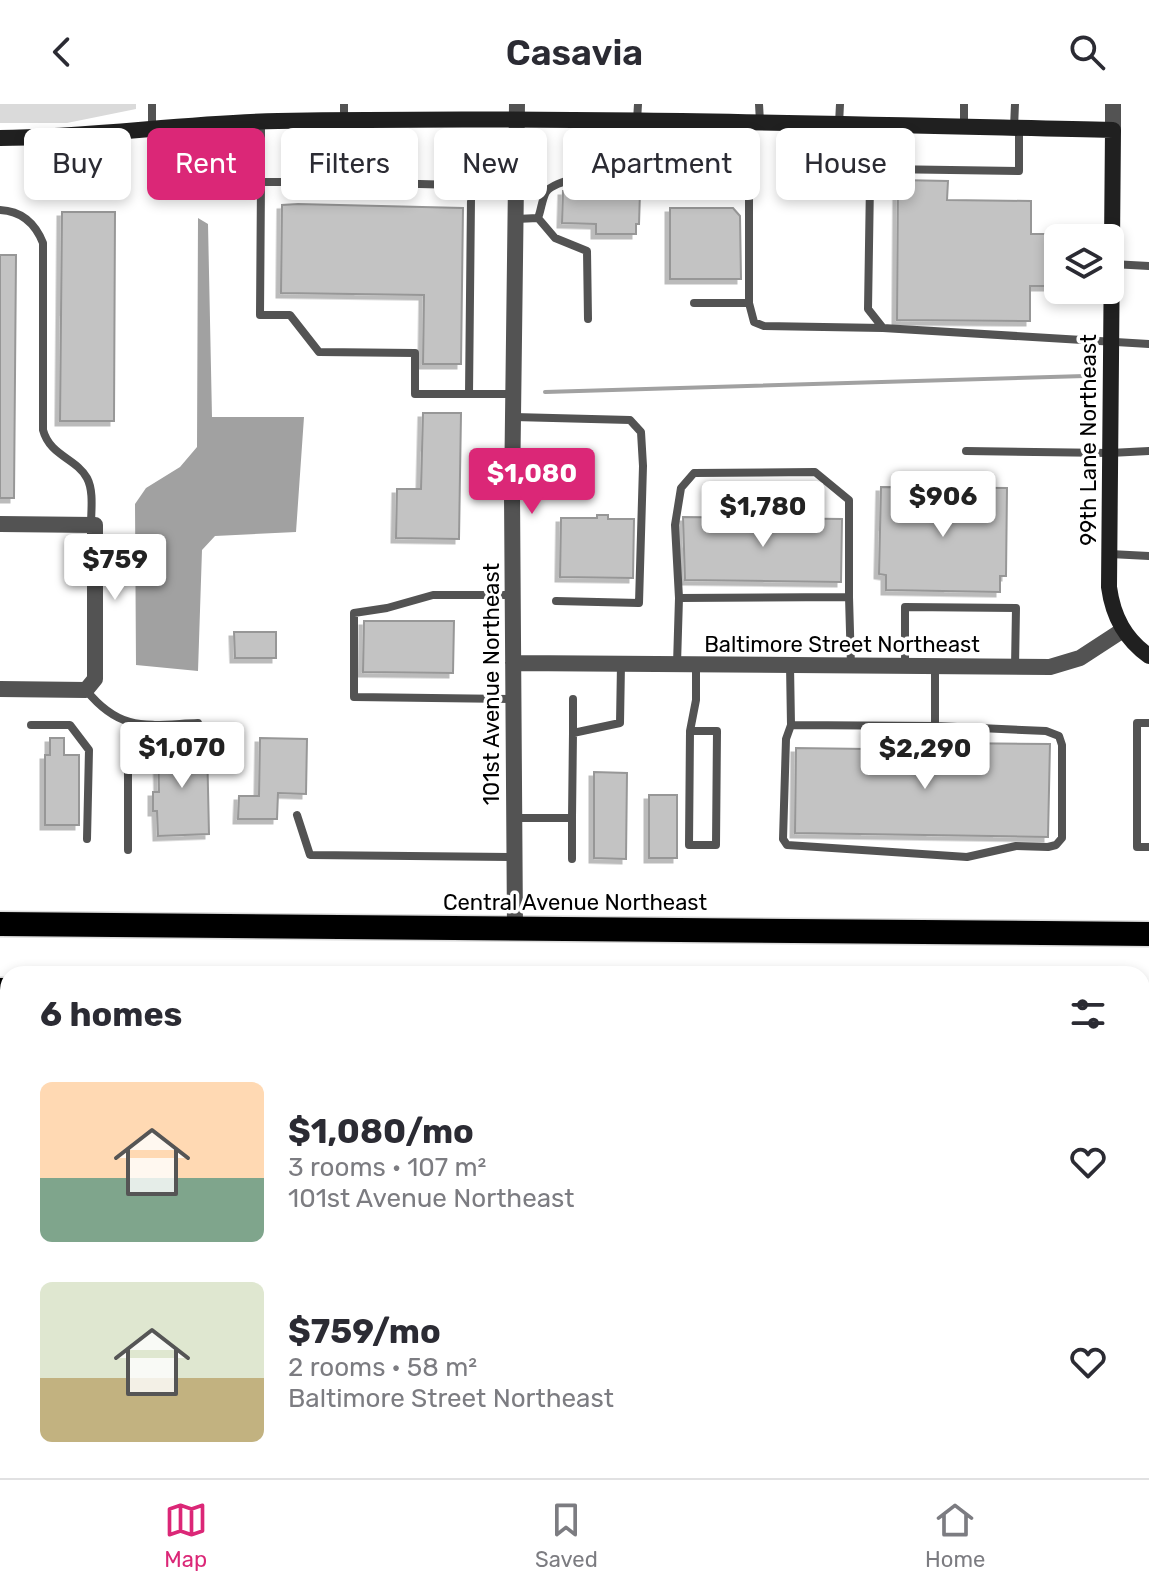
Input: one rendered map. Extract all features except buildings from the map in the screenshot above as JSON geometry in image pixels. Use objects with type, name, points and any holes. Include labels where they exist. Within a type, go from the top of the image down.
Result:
[{"type":"highway","name":"Central Avenue Northeast","points":[[0,924],[1149,934]]},
{"type":"street","name":"99th Lane Northeast","points":[[1112,224],[1113,104]]},
{"type":"street","points":[[152,128],[261,122],[344,112],[517,112],[604,121],[1113,130]]},
{"type":"street","name":"101st Avenue Northeast","points":[[515,928],[513,595],[517,112]]},
{"type":"street","points":[[0,138],[147,128]]},
{"type":"street","name":"99th Lane Northeast","points":[[1111,304],[1109,554],[1111,603],[1123,630]]},
{"type":"street","points":[[0,524],[95,525],[90,684],[0,689]]},
{"type":"street","points":[[1123,630],[1133,644],[1149,656]]},
{"type":"street","name":"Baltimore Street Northeast","points":[[513,663],[1050,667],[1080,658],[1123,630]]},
{"type":"lane","points":[[152,104],[152,128]]},
{"type":"lane","points":[[637,121],[638,104]]},
{"type":"lane","points":[[754,128],[759,104]]},
{"type":"lane","points":[[839,124],[840,104]]},
{"type":"lane","points":[[964,104],[964,127]]},
{"type":"lane","points":[[915,169],[1019,171],[1015,104]]},
{"type":"lane","points":[[538,218],[546,193],[555,185],[591,175],[601,168],[604,121]]},
{"type":"lane","points":[[261,122],[261,128]]},
{"type":"lane","points":[[418,184],[457,185],[463,187],[471,199],[469,394]]},
{"type":"lane","points":[[261,200],[260,315],[290,315],[319,352],[415,353],[415,394],[514,394]]},
{"type":"lane","points":[[748,200],[749,303],[754,322],[764,326],[883,328],[1149,344]]},
{"type":"lane","points":[[870,200],[868,309],[883,328]]},
{"type":"lane","points":[[0,210],[27,219],[43,243],[43,430],[46,440],[58,455],[86,477],[91,497],[91,525]]},
{"type":"lane","points":[[516,219],[538,218]]},
{"type":"lane","points":[[538,218],[555,238],[587,251],[588,319]]},
{"type":"lane","points":[[1124,265],[1149,266]]},
{"type":"lane","points":[[694,303],[749,303]]},
{"type":"lane","points":[[514,417],[630,420],[641,432],[639,603],[556,601]]},
{"type":"lane","points":[[966,451],[1149,451]]},
{"type":"lane","points":[[677,665],[679,598],[675,525],[681,488],[694,473],[815,472],[849,500],[851,666]]},
{"type":"lane","points":[[1109,554],[1149,556]]},
{"type":"lane","points":[[513,595],[433,595],[387,608],[354,613],[354,697],[513,699]]},
{"type":"lane","points":[[679,598],[849,597]]},
{"type":"lane","points":[[905,666],[905,607],[1016,608],[1015,667]]},
{"type":"lane","points":[[573,733],[620,723],[621,664]]},
{"type":"lane","points":[[690,731],[717,731],[716,845],[689,845],[690,731],[696,700],[696,665]]},
{"type":"lane","points":[[790,665],[791,725],[786,739],[783,839],[787,845],[967,857],[1016,846],[1048,847],[1056,845],[1062,838],[1062,745],[1059,736],[1046,731],[935,726],[791,725]]},
{"type":"lane","points":[[935,667],[935,726]]},
{"type":"lane","points":[[90,684],[100,707],[128,723],[198,723]]},
{"type":"lane","points":[[572,859],[573,699]]},
{"type":"lane","points":[[128,723],[128,850]]},
{"type":"lane","points":[[1149,723],[1137,723],[1137,847],[1149,847]]},
{"type":"lane","points":[[31,725],[70,725],[89,750],[87,839]]},
{"type":"lane","points":[[297,815],[310,855],[514,857]]},
{"type":"lane","points":[[514,818],[572,818]]},
{"type":"shaded area","points":[[0,104],[136,104],[136,109],[67,123],[0,123]]},
{"type":"shaded area","points":[[198,218],[208,224],[212,417],[304,417],[296,532],[215,536],[202,550],[198,671],[136,665],[135,504],[146,488],[180,467],[197,447]]},
{"type":"waterway","points":[[545,392],[1085,376]]}]
